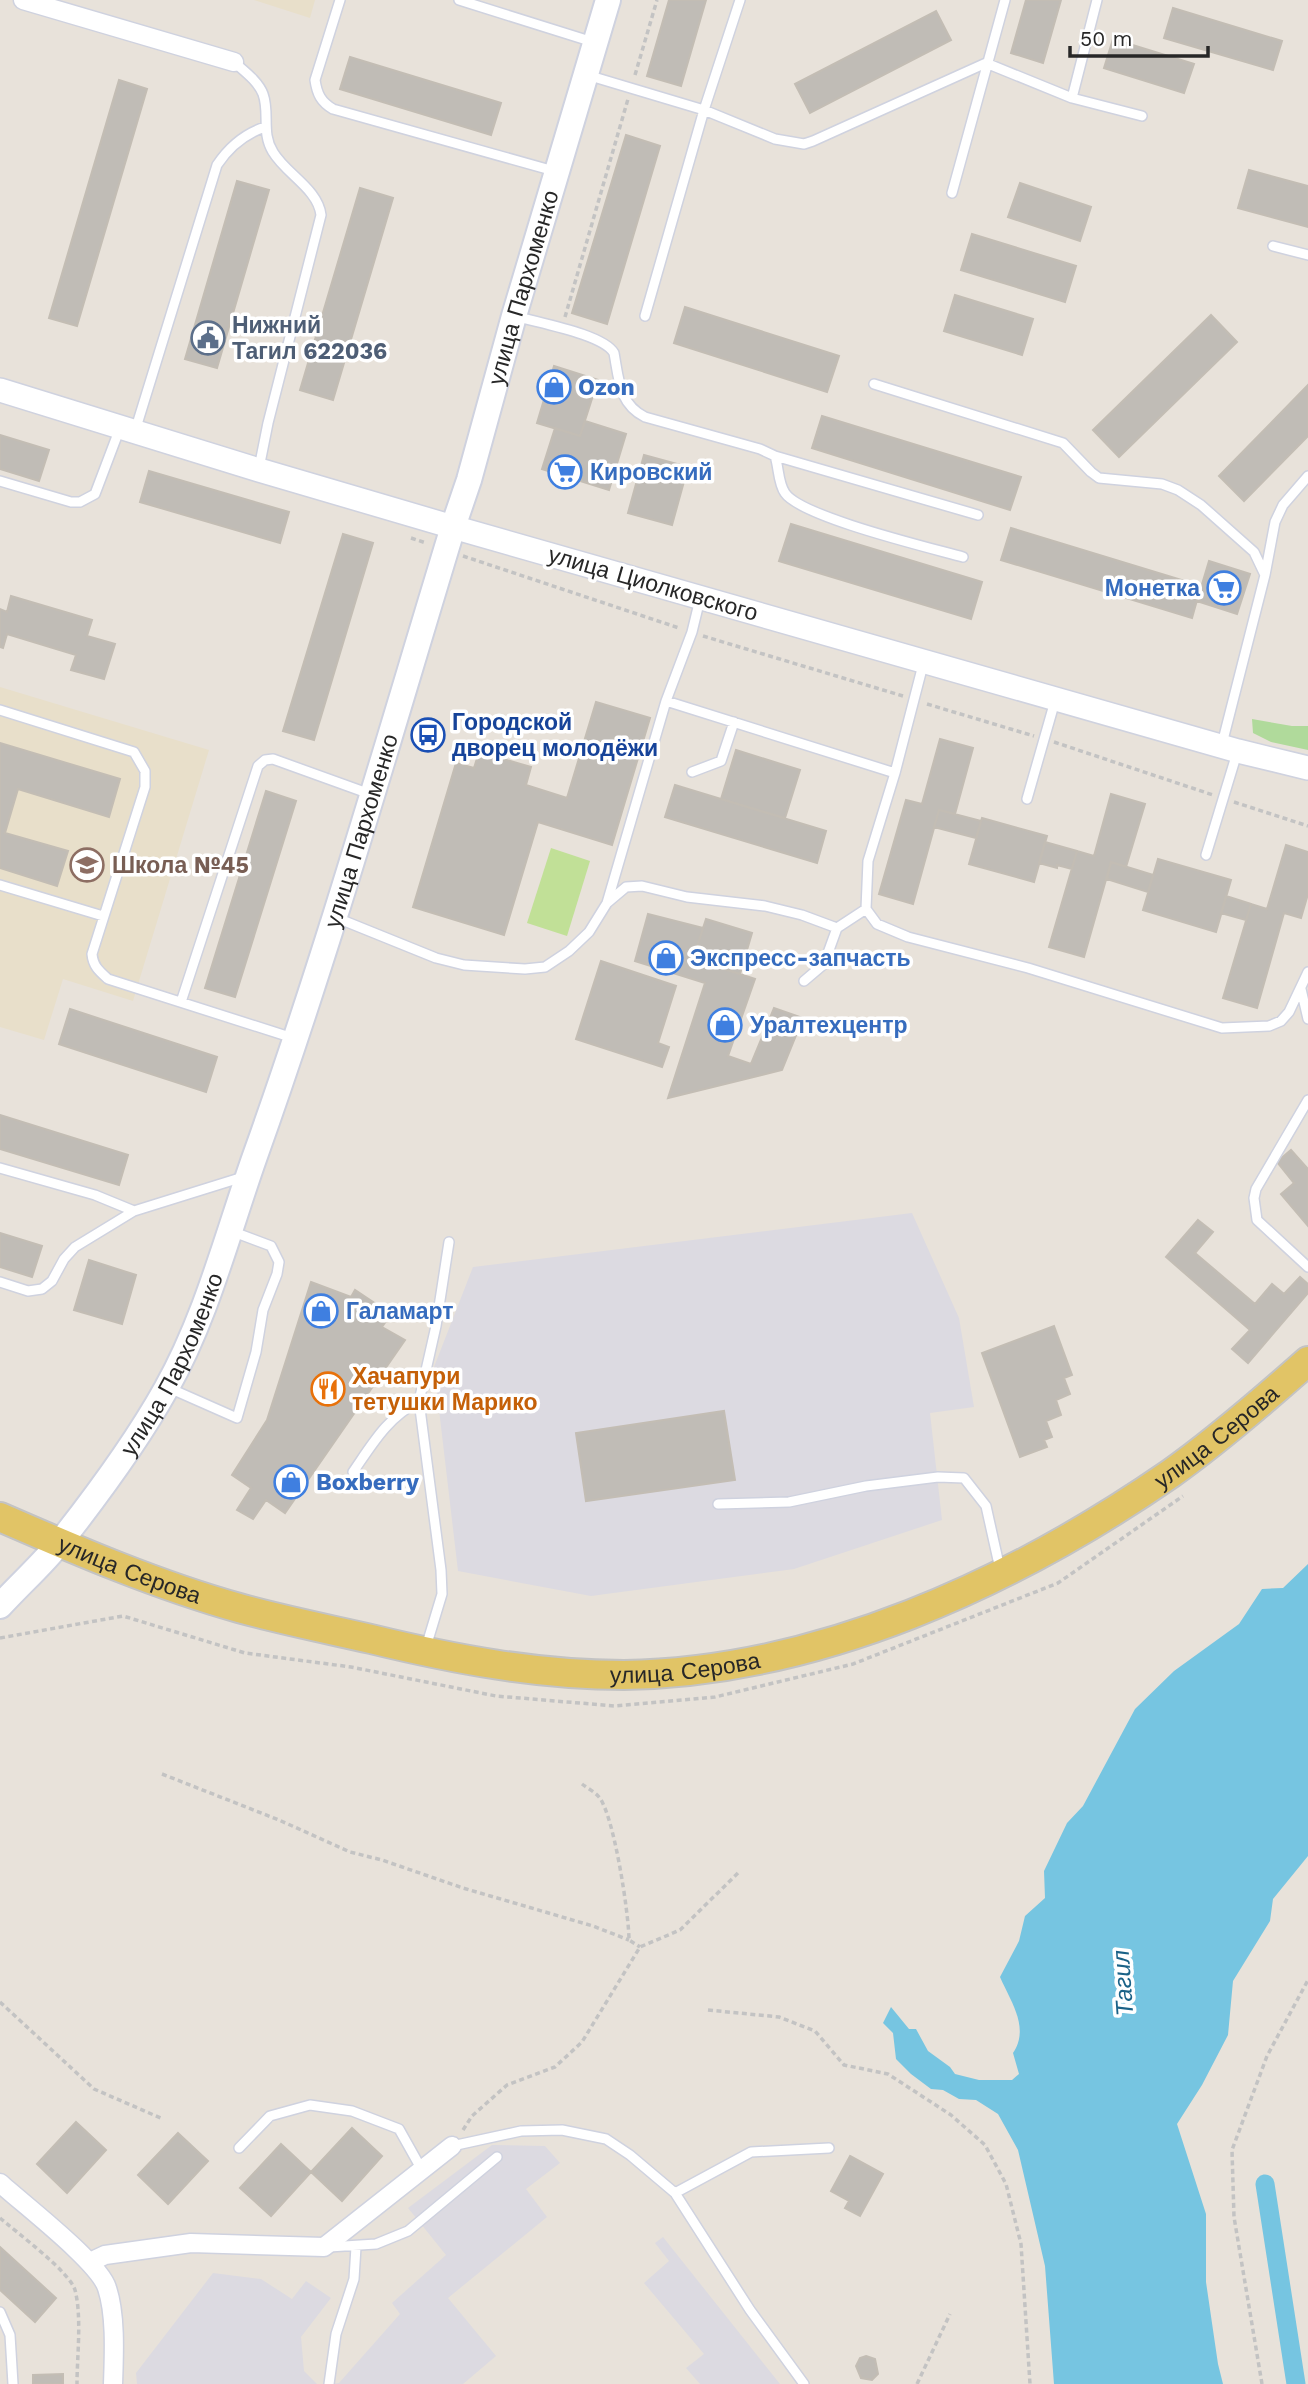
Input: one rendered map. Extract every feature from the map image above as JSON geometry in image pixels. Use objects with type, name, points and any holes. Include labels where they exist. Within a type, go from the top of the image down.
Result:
[{"type":"main road","name":"улица Пархоменко","points":[[0,1606],[60,1542],[104,1482],[167,1387],[204,1311],[297,1039],[335,917],[449,538],[469,480],[514,316],[608,0]]},
{"type":"main road","name":"улица Серова","points":[[0,1517],[140,1575],[241,1609],[425,1652],[513,1668],[612,1674],[721,1667],[856,1634],[1002,1575],[1053,1549],[1172,1472],[1231,1427],[1308,1361]]},
{"type":"street","points":[[23,0],[234,62]]},
{"type":"street","name":"улица Циолковского","points":[[0,390],[259,470],[449,538],[700,597],[1308,768]]},
{"type":"street","points":[[90,2262],[105,2255],[191,2243],[324,2247],[452,2146]]},
{"type":"street","points":[[0,2183],[90,2262],[107,2285],[113,2384]]},
{"type":"lane","points":[[340,0],[315,80],[316,90],[325,104],[333,109],[556,171]]},
{"type":"lane","points":[[459,0],[595,43]]},
{"type":"lane","points":[[645,316],[704,110],[740,0]]},
{"type":"lane","points":[[952,193],[1005,0]]},
{"type":"lane","points":[[1072,98],[1097,0]]},
{"type":"lane","points":[[234,62],[252,79],[263,95],[267,139],[274,154],[314,197],[320,206],[321,215],[268,423],[259,470]]},
{"type":"lane","points":[[585,75],[704,110],[775,139],[804,144],[986,63],[1072,98],[1142,116]]},
{"type":"lane","points":[[0,481],[71,502],[88,499],[95,494],[154,374],[217,165],[238,141],[252,131],[265,127]]},
{"type":"lane","points":[[1273,246],[1308,255]]},
{"type":"lane","points":[[514,316],[584,335],[611,348],[620,390],[633,411],[645,417],[978,515]]},
{"type":"lane","points":[[874,384],[1063,443],[1099,478],[1151,482],[1178,490],[1201,505],[1254,552],[1265,575]]},
{"type":"lane","points":[[775,456],[785,495],[811,510],[860,528],[963,557]]},
{"type":"lane","points":[[1206,855],[1223,798],[1230,748],[1278,513],[1308,476]]},
{"type":"lane","points":[[335,917],[436,958],[464,965],[525,969],[545,967],[569,951],[589,932],[607,903],[666,701],[692,632],[700,597]]},
{"type":"lane","points":[[924,661],[895,773],[868,861],[866,909],[877,924],[908,937],[1028,968],[1222,1028],[1269,1026],[1281,1021],[1308,972]]},
{"type":"lane","points":[[1027,799],[1056,699]]},
{"type":"lane","points":[[666,701],[895,773]]},
{"type":"lane","points":[[0,710],[134,752],[145,771],[145,787],[92,954],[97,970],[108,979],[297,1039]]},
{"type":"lane","points":[[692,772],[721,761],[734,722]]},
{"type":"lane","points":[[181,1002],[258,766],[265,760],[273,759],[372,795]]},
{"type":"lane","points":[[0,885],[103,916]]},
{"type":"lane","points":[[607,903],[626,887],[642,886],[687,897],[765,906],[802,915],[837,928]]},
{"type":"lane","points":[[804,981],[824,964],[837,928],[866,909]]},
{"type":"lane","points":[[1301,989],[1308,1019]]},
{"type":"lane","points":[[1308,1100],[1256,1189],[1254,1198],[1257,1220],[1308,1267]]},
{"type":"lane","points":[[0,1168],[95,1195],[134,1211]]},
{"type":"lane","points":[[0,1282],[28,1291],[42,1289],[52,1281],[64,1259],[75,1247],[134,1211],[248,1176]]},
{"type":"lane","points":[[167,1387],[237,1418],[256,1352],[261,1317],[279,1262],[271,1247],[230,1230]]},
{"type":"lane","points":[[425,1652],[442,1594],[419,1401],[436,1326],[449,1242]]},
{"type":"lane","points":[[352,1472],[383,1428],[419,1401]]},
{"type":"lane","points":[[718,1504],[789,1502],[866,1486],[938,1477],[964,1478],[986,1506],[1002,1575]]},
{"type":"lane","points":[[239,2148],[270,2116],[310,2105],[352,2111],[399,2129],[422,2170]]},
{"type":"lane","points":[[452,2146],[521,2131],[562,2130],[606,2139],[676,2193],[750,2310],[804,2384]]},
{"type":"lane","points":[[676,2193],[751,2152],[829,2148]]},
{"type":"lane","points":[[324,2247],[356,2247],[391,2240],[408,2231],[497,2157]]},
{"type":"lane","points":[[329,2384],[336,2334],[354,2279],[356,2247]]},
{"type":"lane","points":[[0,2312],[10,2335],[13,2384]]},
{"type":"path","points":[[561,329],[657,0]]},
{"type":"path","points":[[405,536],[449,538],[692,632],[1044,739],[1308,827]]},
{"type":"path","points":[[0,1638],[123,1616],[245,1653],[351,1667],[496,1696],[615,1706],[715,1697],[853,1664],[1058,1583],[1186,1493]]},
{"type":"path","points":[[162,1774],[279,1820],[350,1852],[593,1926],[640,1947]]},
{"type":"path","points":[[582,1784],[600,1798],[612,1830],[629,1918],[629,1940]]},
{"type":"path","points":[[452,2146],[472,2116],[508,2085],[555,2067],[582,2042],[640,1947],[680,1930],[738,1873]]},
{"type":"path","points":[[1262,2384],[1234,2217],[1232,2150],[1267,2056],[1308,1980]]},
{"type":"path","points":[[0,2002],[94,2089],[163,2119]]},
{"type":"path","points":[[708,2010],[779,2017],[815,2031],[844,2065],[888,2074],[951,2115],[985,2145],[1006,2184],[1021,2244],[1030,2384]]},
{"type":"path","points":[[0,2218],[56,2267],[75,2288],[78,2311],[77,2384]]},
{"type":"path","points":[[917,2384],[950,2314]]},
{"type":"shaded area","points":[[254,0],[315,0],[310,18]]},
{"type":"shaded area","name":"Школа №45","points":[[0,687],[209,750],[133,1001],[63,979],[44,1040],[0,1027]]},
{"type":"shaded area","points":[[912,1213],[959,1318],[974,1407],[930,1413],[942,1520],[794,1569],[591,1596],[458,1571],[434,1367],[473,1267]]},
{"type":"shaded area","points":[[492,2145],[545,2146],[560,2163],[526,2189],[547,2217],[448,2298],[496,2356],[463,2384],[332,2384],[339,2383],[400,2314],[392,2303],[446,2255],[408,2208]]},
{"type":"shaded area","points":[[663,2237],[780,2384],[700,2384],[686,2368],[704,2354],[644,2283],[669,2261],[655,2243]]},
{"type":"shaded area","points":[[213,2273],[261,2279],[292,2299],[306,2281],[331,2298],[301,2337],[304,2371],[317,2384],[137,2384],[136,2373]]},
{"type":"green space","points":[[1252,719],[1308,726],[1308,750],[1271,742],[1253,733]]},
{"type":"green space","points":[[551,848],[590,861],[567,936],[527,923]]},
{"type":"water","name":"Тагил","points":[[1308,1564],[1308,1856],[1273,1899],[1270,1921],[1233,1981],[1228,2035],[1202,2085],[1177,2124],[1206,2214],[1206,2282],[1223,2384],[1054,2384],[1045,2266],[1018,2150],[998,2114],[976,2100],[959,2099],[943,2090],[931,2089],[911,2074],[896,2059],[893,2033],[883,2023],[891,2007],[909,2029],[916,2029],[928,2051],[955,2074],[979,2080],[1012,2080],[1019,2074],[1013,2053],[1018,2044],[1019,2025],[1000,1977],[1019,1941],[1025,1916],[1045,1898],[1044,1871],[1067,1823],[1083,1806],[1135,1709],[1174,1671],[1239,1624],[1262,1589],[1283,1588]]},
{"type":"building","points":[[669,0],[706,0],[681,86],[647,76]]},
{"type":"building","points":[[1026,0],[1061,0],[1043,63],[1011,53]]},
{"type":"building","points":[[1173,8],[1282,41],[1273,70],[1164,38]]},
{"type":"building","points":[[936,11],[951,40],[810,113],[795,84]]},
{"type":"building","points":[[1113,39],[1194,64],[1184,93],[1104,68]]},
{"type":"building","points":[[350,57],[501,103],[491,135],[340,89]]},
{"type":"building","points":[[119,80],[147,89],[77,326],[49,318]]},
{"type":"building","points":[[626,135],[660,146],[607,324],[572,313]]},
{"type":"building","points":[[1249,170],[1308,186],[1308,227],[1238,208]]},
{"type":"building","points":[[237,181],[269,190],[217,368],[185,359]]},
{"type":"building","points":[[1020,183],[1091,207],[1080,241],[1008,217]]},
{"type":"building","points":[[360,188],[393,198],[333,400],[300,390]]},
{"type":"building","points":[[972,234],[1076,266],[1065,302],[961,270]]},
{"type":"building","points":[[955,295],[1033,319],[1022,355],[944,331]]},
{"type":"building","points":[[685,307],[839,356],[827,392],[674,343]]},
{"type":"building","points":[[1211,315],[1237,342],[1119,457],[1093,430]]},
{"type":"building","points":[[554,366],[598,380],[580,436],[537,423]]},
{"type":"building","points":[[1308,385],[1308,436],[1244,501],[1219,476]]},
{"type":"building","points":[[822,416],[1021,477],[1010,510],[812,448]]},
{"type":"building","points":[[585,421],[626,434],[609,490],[542,469],[555,428],[580,436]]},
{"type":"building","points":[[0,435],[49,450],[39,481],[0,469]]},
{"type":"building","points":[[644,455],[688,467],[672,525],[628,513]]},
{"type":"building","points":[[149,471],[289,512],[280,543],[140,502]]},
{"type":"building","points":[[791,524],[982,582],[971,619],[779,561]]},
{"type":"building","points":[[1011,528],[1201,586],[1192,618],[1001,560]]},
{"type":"building","points":[[343,534],[373,543],[314,740],[283,731]]},
{"type":"building","points":[[1209,561],[1250,574],[1237,614],[1197,601]]},
{"type":"building","points":[[11,596],[92,620],[87,636],[115,644],[104,679],[71,670],[76,655],[7,634],[3,648],[0,647],[0,609],[7,612]]},
{"type":"building","points":[[596,702],[650,718],[612,845],[538,822],[504,935],[413,907],[456,763],[474,768],[479,752],[531,767],[526,785],[567,798]]},
{"type":"building","points":[[940,739],[973,748],[955,814],[939,810],[913,904],[879,894],[906,800],[922,804]]},
{"type":"building","points":[[0,743],[120,779],[109,817],[18,789],[5,833],[68,851],[57,886],[0,868]]},
{"type":"building","points":[[736,750],[800,770],[785,818],[721,799]]},
{"type":"building","points":[[675,785],[826,831],[817,863],[665,817]]},
{"type":"building","points":[[266,791],[296,801],[235,997],[205,988]]},
{"type":"building","points":[[1111,794],[1145,804],[1126,867],[1111,862],[1084,957],[1049,947],[1077,851],[1094,856]]},
{"type":"building","points":[[939,810],[981,821],[976,838],[934,827]]},
{"type":"building","points":[[982,818],[1047,836],[1034,882],[969,864]]},
{"type":"building","points":[[1045,842],[1077,851],[1072,869],[1039,863]]},
{"type":"building","points":[[1286,845],[1308,852],[1308,894],[1301,918],[1284,913],[1257,1008],[1223,998],[1251,904],[1267,909]]},
{"type":"building","points":[[1158,859],[1231,880],[1216,932],[1143,910]]},
{"type":"building","points":[[1111,862],[1153,875],[1148,892],[1107,879]]},
{"type":"building","points":[[1226,896],[1251,904],[1246,920],[1221,913]]},
{"type":"building","points":[[648,914],[703,928],[693,959],[755,979],[728,1056],[751,1064],[774,1008],[803,1018],[782,1070],[668,1098],[705,983],[635,961]]},
{"type":"building","points":[[706,919],[752,933],[740,974],[693,959]]},
{"type":"building","points":[[601,961],[676,986],[658,1043],[669,1047],[662,1067],[576,1039]]},
{"type":"building","points":[[70,1009],[217,1057],[206,1092],[59,1044]]},
{"type":"building","points":[[0,1115],[128,1155],[119,1185],[0,1149]]},
{"type":"building","points":[[1291,1150],[1308,1169],[1308,1226],[1281,1194],[1294,1183],[1277,1162]]},
{"type":"building","points":[[1198,1220],[1213,1232],[1195,1253],[1255,1304],[1272,1284],[1284,1294],[1300,1277],[1308,1284],[1308,1293],[1248,1363],[1232,1349],[1250,1330],[1166,1257]]},
{"type":"building","points":[[0,1233],[42,1246],[32,1277],[0,1267]]},
{"type":"building","points":[[89,1260],[136,1275],[122,1324],[74,1310]]},
{"type":"building","points":[[311,1282],[351,1297],[355,1290],[391,1314],[382,1327],[405,1340],[285,1513],[266,1500],[253,1519],[237,1510],[251,1488],[232,1475],[267,1420]]},
{"type":"building","points":[[1054,1326],[1072,1375],[1064,1378],[1070,1394],[1056,1400],[1061,1415],[1046,1421],[1052,1437],[1044,1440],[1047,1447],[1020,1457],[982,1353]]},
{"type":"building","points":[[724,1411],[735,1480],[586,1501],[576,1433]]},
{"type":"building","points":[[76,2122],[106,2150],[67,2193],[37,2164]]},
{"type":"building","points":[[352,2128],[382,2156],[342,2201],[311,2172]]},
{"type":"building","points":[[178,2133],[208,2161],[168,2204],[138,2175]]},
{"type":"building","points":[[281,2144],[311,2172],[271,2216],[240,2188]]},
{"type":"building","points":[[850,2156],[883,2174],[860,2216],[845,2208],[849,2201],[831,2191]]},
{"type":"building","points":[[0,2247],[56,2298],[35,2322],[0,2290]]},
{"type":"building","points":[[866,2356],[875,2359],[878,2374],[872,2380],[861,2378],[856,2366],[860,2358]]},
{"type":"building","points":[[63,2374],[63,2384],[33,2384],[33,2375]]},
{"type":"waterway","points":[[1265,2184],[1296,2384]]},
{"type":"place","name":"Нижний Тагил 622036","points":[[208,338]]},
{"type":"place","name":"Ozon","points":[[554,387]]},
{"type":"place","name":"Кировский","points":[[565,472]]},
{"type":"place","name":"Монетка","points":[[1224,588]]},
{"type":"place","name":"Городской дворец молодёжи","points":[[428,735]]},
{"type":"place","name":"Школа №45","points":[[87,865]]},
{"type":"place","name":"Экспресс-запчасть","points":[[666,958]]},
{"type":"place","name":"Уралтехцентр","points":[[725,1025]]},
{"type":"place","name":"Галамарт","points":[[321,1311]]},
{"type":"place","name":"Хачапури тетушки Марико","points":[[328,1389]]},
{"type":"place","name":"Boxberry","points":[[291,1482]]}]
